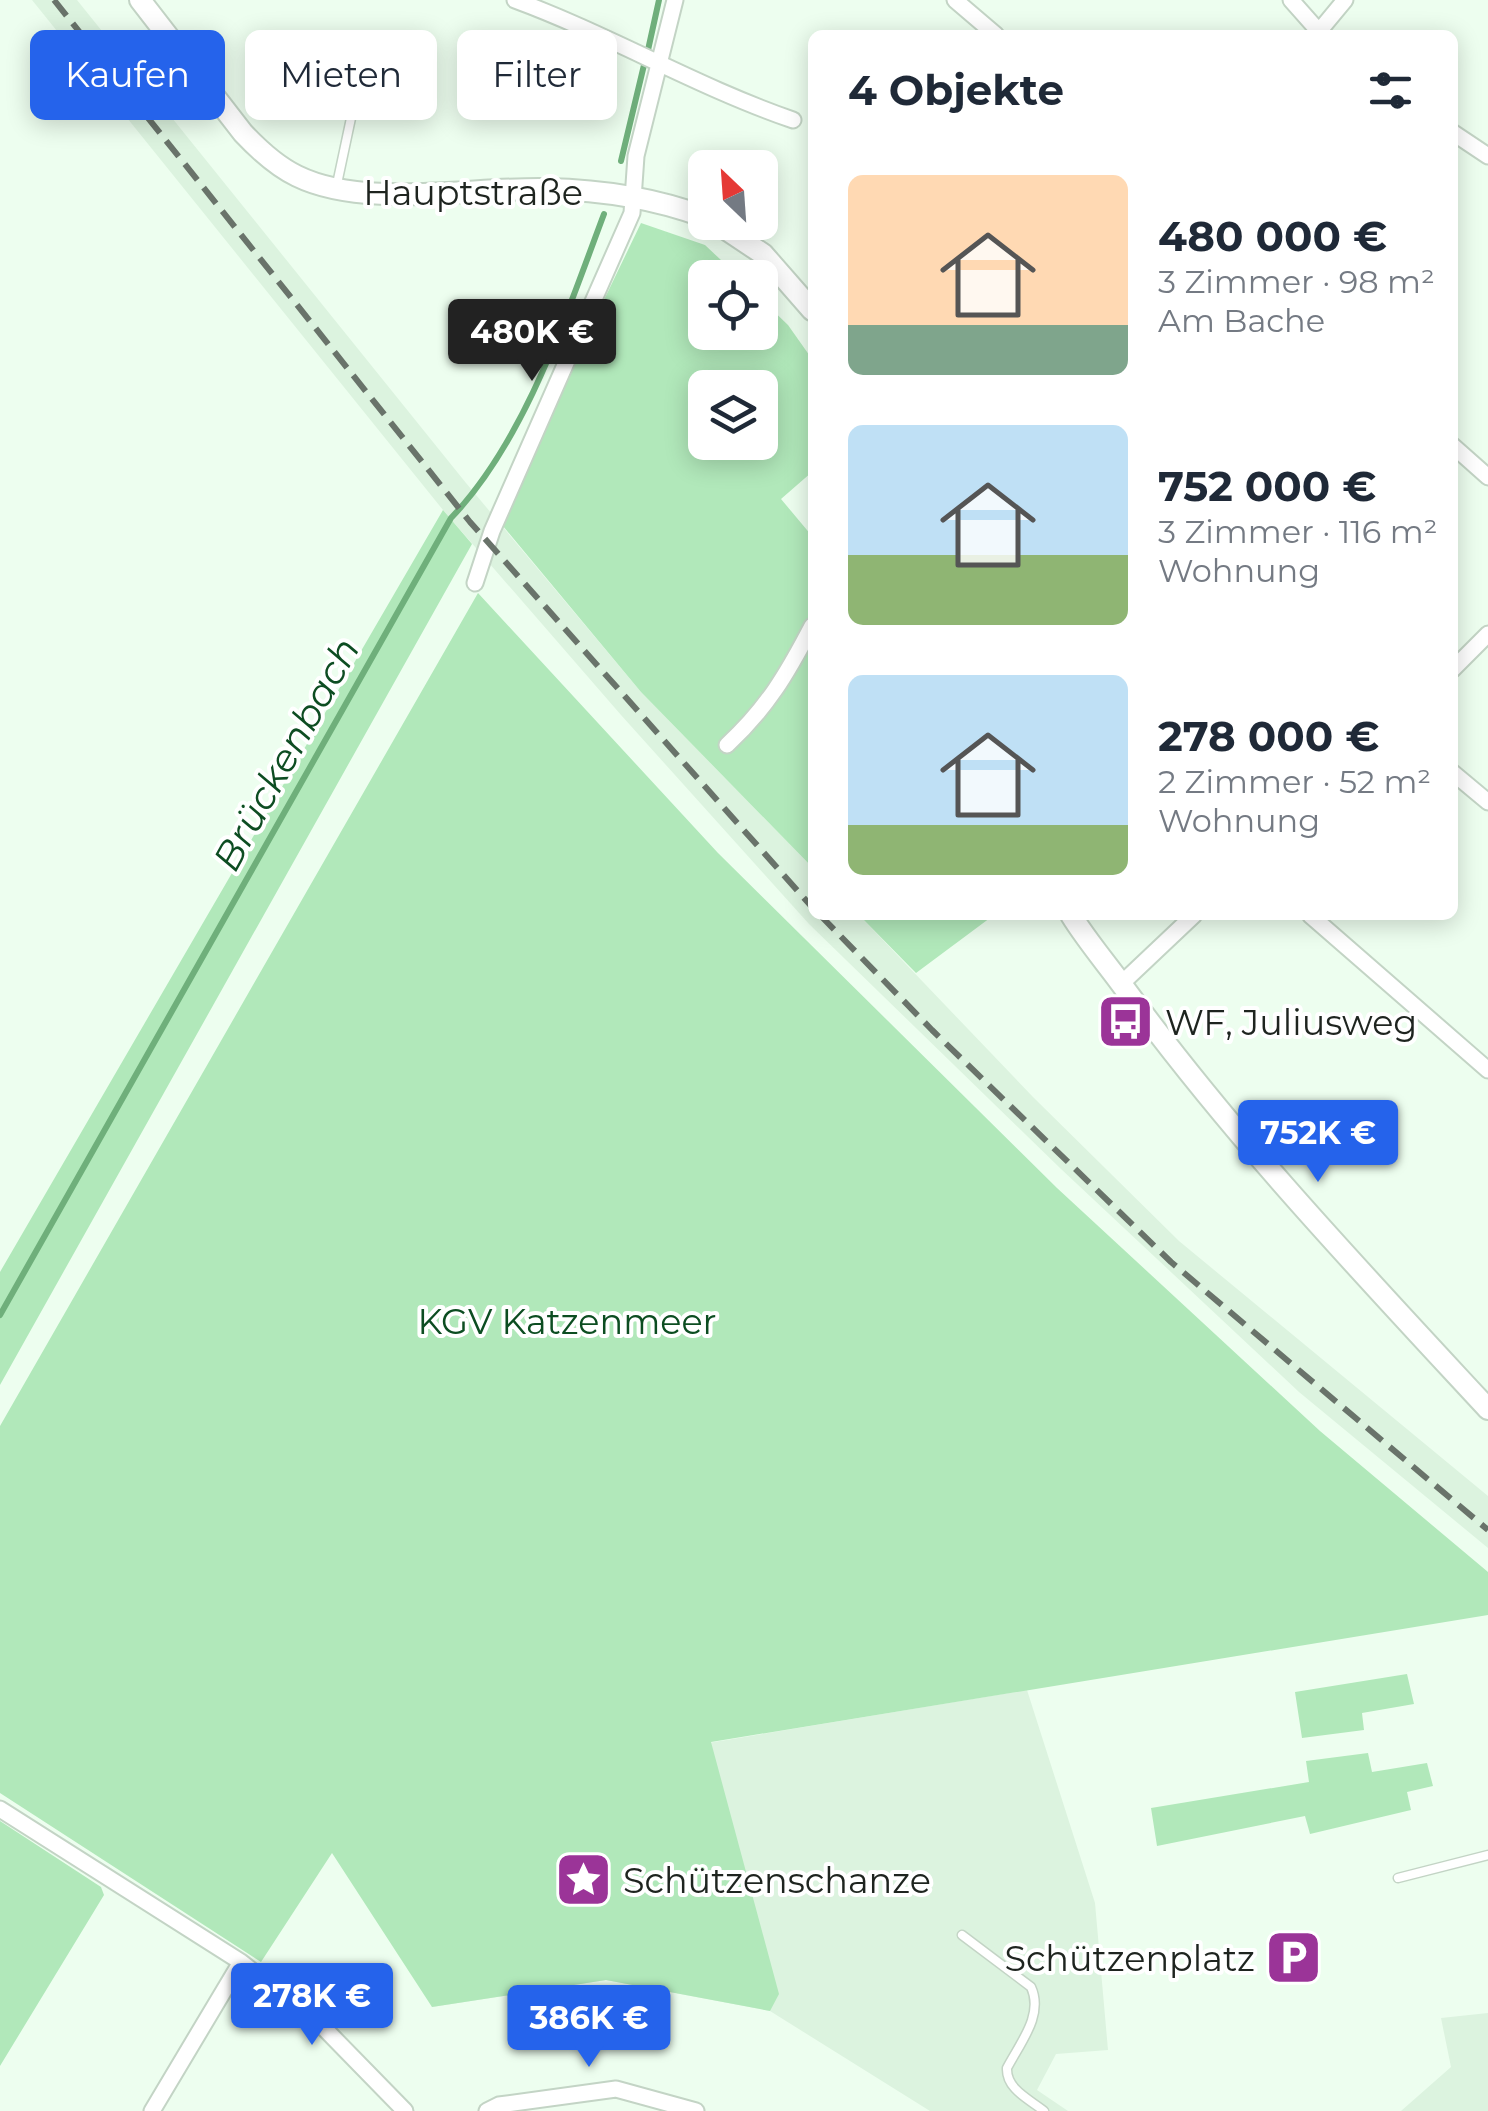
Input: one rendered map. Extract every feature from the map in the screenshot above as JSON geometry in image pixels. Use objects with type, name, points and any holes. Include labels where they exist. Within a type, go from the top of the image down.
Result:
[{"type":"street","name":"Hauptstraße","points":[[140,0],[261,152],[297,176],[336,189],[394,193],[544,189],[634,196],[688,213]]},
{"type":"street","points":[[515,0],[553,7],[658,66],[733,100],[794,120]]},
{"type":"street","points":[[474,583],[492,531],[632,214],[636,156],[674,0]]},
{"type":"street","points":[[955,0],[990,30]]},
{"type":"street","points":[[1290,0],[1316,30]]},
{"type":"street","points":[[1322,30],[1346,0]]},
{"type":"street","points":[[1458,136],[1488,156]]},
{"type":"street","points":[[741,240],[762,254],[808,306]]},
{"type":"street","points":[[1458,450],[1488,477]]},
{"type":"street","points":[[727,745],[754,720],[782,685],[808,634]]},
{"type":"street","points":[[1458,665],[1488,634]]},
{"type":"street","points":[[1458,777],[1488,802]]},
{"type":"street","points":[[1074,920],[1233,1126],[1488,1409]]},
{"type":"street","points":[[1121,984],[1189,920]]},
{"type":"street","points":[[1316,920],[1488,1070]]},
{"type":"street","points":[[0,1810],[241,1962],[324,2028],[405,2111]]},
{"type":"street","points":[[152,2111],[241,1962]]},
{"type":"street","points":[[487,2111],[499,2104],[616,2089],[696,2111]]},
{"type":"lane","points":[[336,189],[351,120]]},
{"type":"lane","points":[[1398,1878],[1488,1855]]},
{"type":"lane","points":[[962,1936],[1031,1987],[1037,2011],[1006,2068],[1006,2076],[1010,2084],[1044,2111]]},
{"type":"shaded area","points":[[32,0],[77,0],[101,30],[56,30]]},
{"type":"shaded area","points":[[129,120],[174,120],[466,483],[641,692],[808,863],[808,920],[864,920],[1033,1097],[1179,1241],[1488,1496],[1488,1548],[1299,1392],[1061,1169],[809,924],[443,510]]},
{"type":"shaded area","points":[[1027,1690],[1095,1903],[1108,2050],[1056,2054],[1037,2090],[1068,2111],[930,2111],[770,2011],[606,1980],[432,2007],[366,1800]]},
{"type":"shaded area","points":[[1488,2013],[1488,2111],[1401,2111],[1451,2067],[1441,2018]]},
{"type":"green space","points":[[641,223],[705,245],[721,260],[688,260],[688,350],[778,350],[778,315],[808,353],[808,475],[781,499],[808,531],[808,863],[641,692],[498,520]]},
{"type":"green space","points":[[443,510],[472,544],[0,1385],[0,1272]]},
{"type":"green space","name":"KGV Katzenmeer","points":[[478,593],[718,853],[1057,1188],[1320,1431],[1488,1572],[1488,1615],[711,1742],[779,1994],[770,2011],[606,1980],[432,2007],[332,1853],[261,1962],[0,1793],[0,1426]]},
{"type":"green space","points":[[864,920],[987,920],[916,973]]},
{"type":"green space","points":[[1407,1674],[1414,1704],[1362,1713],[1364,1730],[1302,1738],[1295,1692]]},
{"type":"green space","points":[[1368,1753],[1372,1772],[1427,1763],[1433,1786],[1407,1792],[1411,1810],[1310,1834],[1305,1816],[1157,1846],[1151,1808],[1309,1782],[1306,1761]]},
{"type":"green space","points":[[0,1821],[101,1887],[104,1895],[0,2066]]},
{"type":"waterway","name":"Brückenbach","points":[[648,50],[659,0]]},
{"type":"waterway","name":"Brückenbach","points":[[621,161],[644,65]]},
{"type":"waterway","name":"Brückenbach","points":[[0,1315],[451,518],[477,487],[522,415],[604,214]]},
{"type":"railway","points":[[54,0],[470,522],[808,902]]},
{"type":"railway","points":[[825,920],[1171,1262],[1488,1530]]},
{"type":"place","name":"WF, Juliusweg","points":[[1126,1022]]},
{"type":"place","name":"Schützenschanze","points":[[584,1880]]},
{"type":"place","name":"Schützenplatz","points":[[1294,1958]]}]
